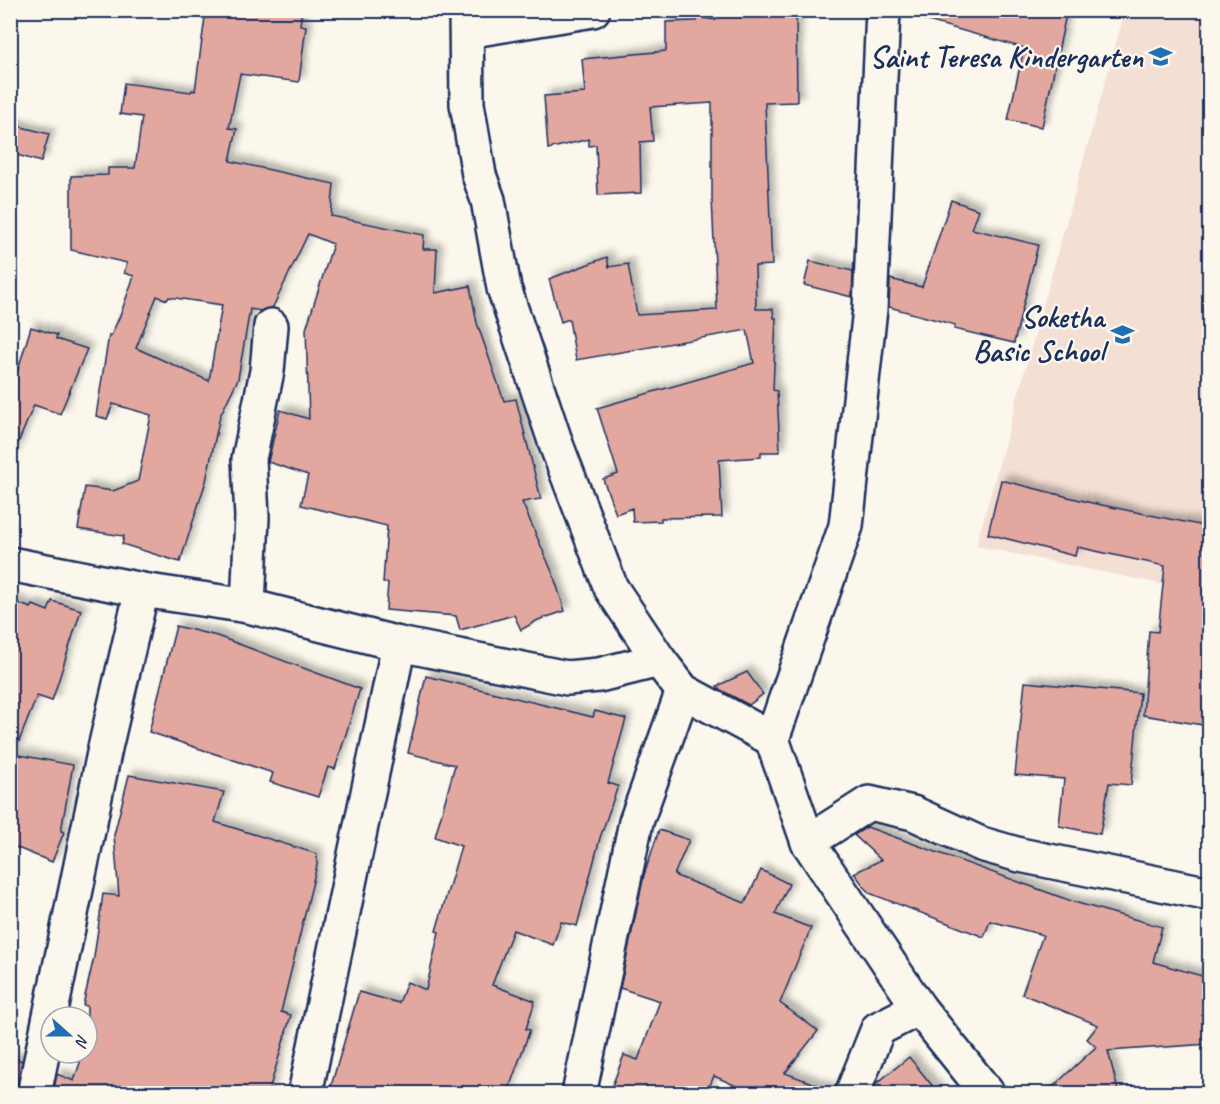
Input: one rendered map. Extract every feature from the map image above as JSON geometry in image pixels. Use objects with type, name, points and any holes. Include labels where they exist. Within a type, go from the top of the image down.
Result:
[{"type":"street","points":[[593,10],[467,21],[467,104],[479,175],[488,200],[504,288],[556,447],[611,588],[659,660],[683,691],[772,739]]},
{"type":"street","points":[[883,10],[870,309],[846,526],[772,739],[808,842],[919,1008],[988,1094]]},
{"type":"street","points":[[248,606],[252,517],[249,459],[267,371],[271,326]]},
{"type":"street","points":[[10,564],[142,590],[248,606],[399,644],[567,678],[599,675],[659,660]]},
{"type":"street","points":[[34,1094],[105,748],[142,590]]},
{"type":"street","points":[[305,1094],[399,644]]},
{"type":"street","points":[[579,1094],[636,822],[683,691]]},
{"type":"street","points":[[808,842],[869,803],[913,813],[981,844],[1020,855],[1209,894]]},
{"type":"street","points":[[852,1094],[878,1029],[919,1008]]},
{"type":"shaded area","name":"Soketha Basic School","points":[[1125,11],[1209,11],[1209,594],[976,546]]},
{"type":"building","points":[[206,10],[302,10],[300,25],[306,26],[299,82],[240,74],[229,128],[237,129],[230,161],[334,184],[331,216],[424,235],[423,249],[437,249],[435,293],[470,286],[477,323],[504,401],[516,399],[541,499],[522,502],[553,574],[565,611],[538,620],[521,630],[514,615],[460,630],[456,616],[386,610],[388,583],[383,583],[387,526],[301,505],[308,475],[268,462],[280,410],[309,419],[306,329],[333,244],[308,234],[273,307],[261,311],[250,309],[238,379],[220,416],[206,481],[180,562],[122,544],[124,536],[78,529],[85,487],[113,491],[138,481],[151,415],[113,404],[107,419],[96,416],[109,335],[111,336],[121,313],[134,276],[124,273],[127,263],[71,250],[71,176],[108,175],[108,168],[135,168],[142,117],[120,114],[124,83],[195,91]],"holes":[[[157,296],[167,300],[169,297],[222,305],[209,381],[136,348]]]},
{"type":"building","points":[[714,10],[796,10],[797,102],[765,103],[772,265],[755,266],[756,309],[773,309],[774,318],[776,318],[773,390],[777,391],[780,452],[761,452],[761,457],[719,460],[722,517],[661,518],[661,521],[633,522],[632,508],[616,514],[603,479],[618,474],[597,408],[754,363],[747,330],[576,360],[569,319],[561,322],[549,279],[607,257],[609,267],[628,264],[637,315],[717,310],[712,198],[712,103],[650,107],[653,141],[640,142],[641,193],[598,195],[596,145],[589,146],[589,139],[548,149],[544,96],[585,93],[582,59],[666,51],[666,22],[697,21],[697,17],[716,20]]},
{"type":"building","points":[[922,10],[1067,10],[1042,127],[1008,120],[1024,48],[921,19]]},
{"type":"building","points":[[10,124],[49,134],[41,162],[10,153]]},
{"type":"building","points":[[951,200],[979,210],[972,229],[1038,245],[1014,343],[954,329],[955,325],[889,307],[890,279],[922,287]]},
{"type":"building","points":[[810,261],[853,271],[852,297],[804,285]]},
{"type":"building","points":[[31,327],[57,335],[56,339],[87,349],[60,414],[34,405],[11,460],[10,370],[17,373]]},
{"type":"building","points":[[1001,480],[1092,503],[1209,527],[1209,726],[1143,715],[1149,631],[1158,632],[1165,566],[1077,547],[1075,556],[988,534]]},
{"type":"building","points":[[10,600],[31,608],[33,605],[48,611],[52,601],[81,610],[52,701],[37,696],[14,754],[73,765],[61,831],[64,832],[52,862],[10,845]]},
{"type":"building","points":[[176,626],[217,636],[360,689],[335,769],[328,767],[318,797],[270,782],[273,773],[149,732]]},
{"type":"building","points":[[747,672],[763,694],[749,705],[717,686]]},
{"type":"building","points":[[426,676],[593,717],[595,711],[626,719],[608,783],[618,786],[600,838],[577,926],[561,922],[553,945],[513,930],[492,985],[535,1001],[526,1029],[530,1030],[507,1094],[356,1094],[331,1086],[359,992],[399,1003],[407,982],[426,990],[439,932],[436,931],[461,846],[435,837],[455,765],[408,753]]},
{"type":"building","points":[[1025,682],[1140,693],[1131,785],[1109,783],[1100,834],[1059,826],[1064,779],[1015,775]]},
{"type":"building","points":[[129,775],[224,792],[215,822],[317,854],[317,865],[281,1012],[291,1015],[268,1094],[53,1094],[57,1074],[74,1081],[79,1065],[99,1065],[99,1005],[83,1005],[94,957],[103,894],[119,896],[114,835]]},
{"type":"building","points":[[867,827],[1074,902],[1162,927],[1153,962],[1209,978],[1209,1044],[1108,1051],[1119,1094],[1045,1094],[1096,1047],[1087,1039],[1098,1025],[1022,994],[1043,935],[990,921],[984,937],[869,893],[854,873],[881,860],[854,835]]},
{"type":"building","points":[[659,830],[689,840],[674,875],[745,903],[761,870],[789,884],[775,914],[811,928],[780,1003],[818,1031],[785,1073],[831,1090],[830,1094],[754,1094],[714,1076],[706,1094],[609,1094],[624,1055],[638,1060],[660,1001],[620,988],[644,875]]},
{"type":"building","points":[[10,1056],[22,1061],[16,1094],[10,1094]]},
{"type":"building","points":[[909,1057],[939,1094],[872,1094],[876,1084]]},
{"type":"place","name":"Saint Teresa Kindergarten","points":[[1161,57]]},
{"type":"place","name":"Soketha Basic School","points":[[1122,334]]}]
